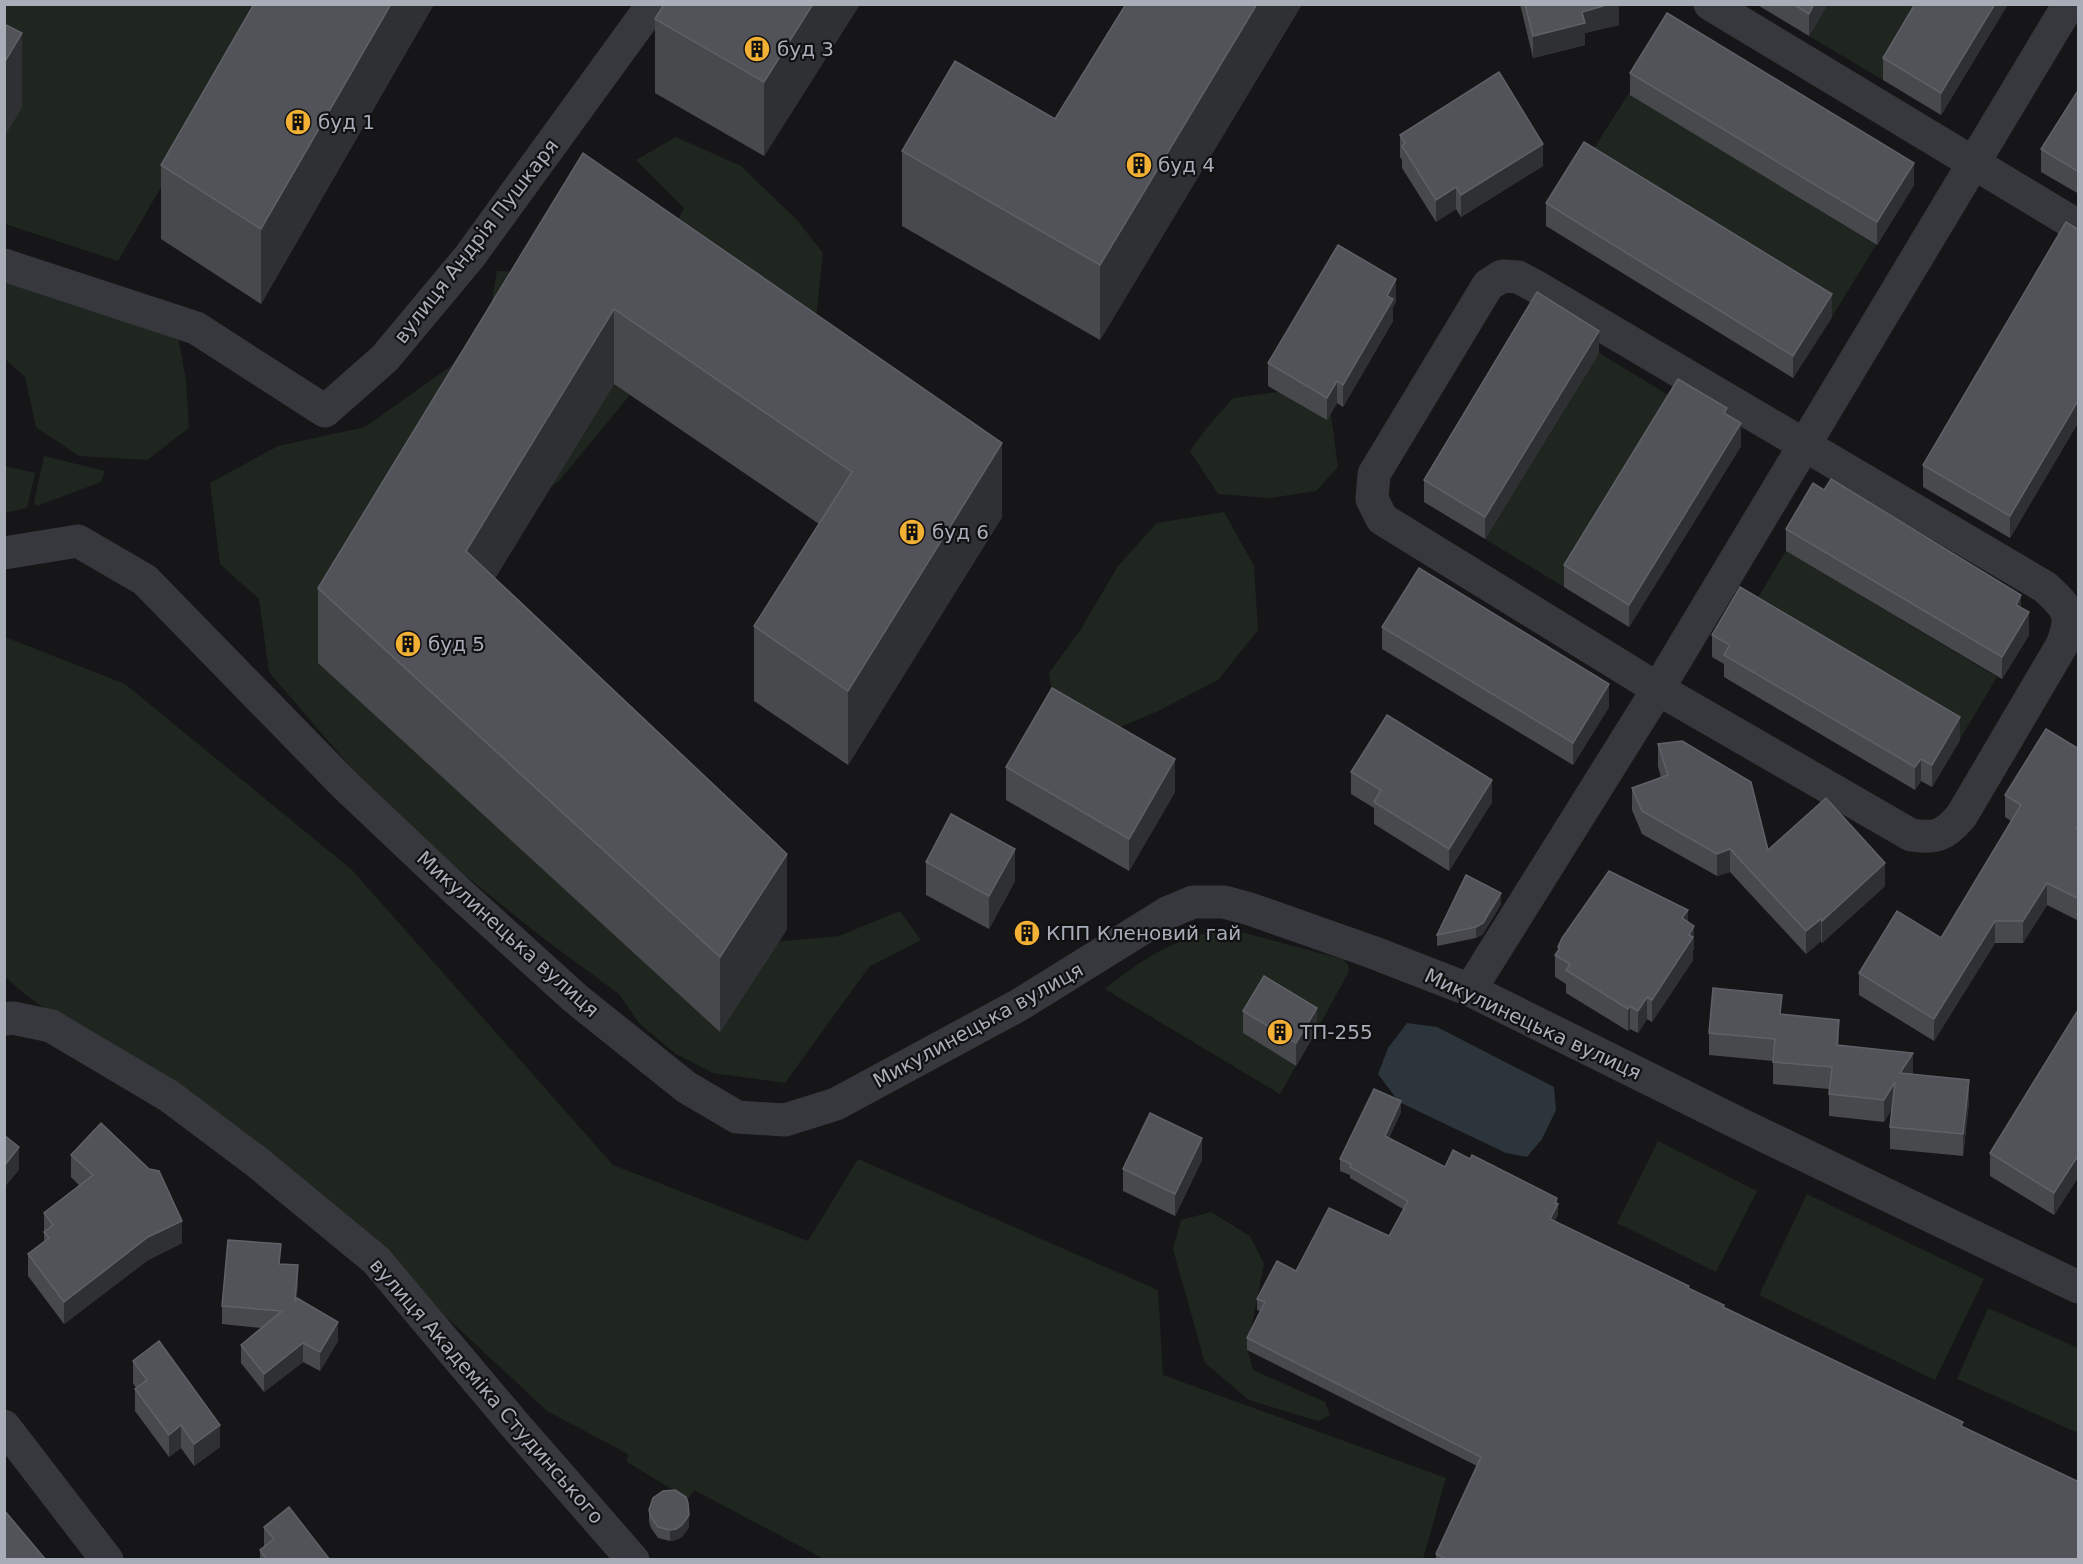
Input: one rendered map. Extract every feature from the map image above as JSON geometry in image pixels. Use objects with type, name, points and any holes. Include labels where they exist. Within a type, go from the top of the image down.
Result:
[{"type":"street","name":"вулиця Андрія Пушкаря","points":[[4,265],[196,328],[325,411],[385,358],[470,256],[654,4]]},
{"type":"street","points":[[1710,4],[2079,226]]},
{"type":"street","points":[[1470,990],[1658,689],[2069,4]]},
{"type":"street","points":[[1502,276],[1518,277],[2045,587],[2065,606],[2069,627],[2062,645],[1962,815],[1950,830],[1929,838],[1911,835],[1658,689],[1382,519],[1372,499],[1374,474],[1488,285],[1502,276]]},
{"type":"street","name":"Микулинецька вулиця","points":[[4,553],[78,541],[145,580],[345,785],[575,998],[677,1079],[737,1117],[785,1120],[837,1104],[1019,1005],[1167,913],[1193,902],[1224,902],[1372,952],[1470,990],[1742,1125],[2079,1287]]},
{"type":"street","name":"вулиця Академіка Студинського","points":[[4,1019],[13,1018],[51,1026],[170,1096],[257,1162],[376,1260],[633,1560]]},
{"type":"street","points":[[4,1426],[107,1560]]},
{"type":"shaded area","points":[[5,5],[267,5],[118,261],[5,224]]},
{"type":"shaded area","points":[[1828,5],[1928,5],[1883,80],[1809,36]]},
{"type":"shaded area","points":[[1629,93],[1876,245],[1832,317],[1584,164]]},
{"type":"shaded area","points":[[676,137],[741,166],[797,220],[823,253],[816,319],[661,357],[559,481],[505,519],[467,603],[772,942],[839,936],[900,911],[921,940],[869,967],[785,1083],[713,1073],[676,1054],[640,1024],[619,994],[543,938],[457,869],[366,785],[269,672],[259,599],[220,564],[210,483],[278,446],[365,427],[451,366],[490,311],[497,271],[625,273],[661,255],[684,208],[636,160]]},
{"type":"shaded area","points":[[4,276],[177,331],[186,380],[189,428],[147,460],[79,456],[36,427],[25,377],[5,359]]},
{"type":"shaded area","points":[[1599,353],[1678,401],[1564,587],[1485,539]]},
{"type":"shaded area","points":[[1284,391],[1330,408],[1338,467],[1316,491],[1270,498],[1218,494],[1190,451],[1233,398]]},
{"type":"shaded area","points":[[44,456],[105,471],[101,482],[37,506],[34,503]]},
{"type":"shaded area","points":[[5,466],[35,473],[27,508],[5,513]]},
{"type":"shaded area","points":[[1224,512],[1254,566],[1258,630],[1218,680],[1156,712],[1108,732],[1055,712],[1049,673],[1081,629],[1118,566],[1157,523]]},
{"type":"shaded area","points":[[1786,551],[1997,677],[1960,739],[1748,614]]},
{"type":"shaded area","points":[[5,637],[125,684],[352,870],[613,1165],[808,1241],[858,1159],[1158,1290],[1163,1375],[1446,1478],[1423,1559],[824,1559],[694,1490],[688,1499],[627,1462],[628,1454],[547,1411],[320,1199],[27,996],[5,977]]},
{"type":"shaded area","points":[[1220,931],[1241,932],[1342,959],[1348,965],[1349,971],[1317,1030],[1264,999],[1243,1033],[1296,1066],[1280,1094],[1105,989],[1131,969],[1159,952],[1188,939]]},
{"type":"shaded area","points":[[1407,1023],[1437,1027],[1554,1087],[1556,1110],[1542,1139],[1527,1157],[1506,1153],[1399,1102],[1378,1074],[1388,1048]]},
{"type":"shaded area","points":[[1658,1141],[1757,1191],[1716,1272],[1617,1223]]},
{"type":"shaded area","points":[[1807,1194],[1984,1279],[1935,1380],[1759,1295]]},
{"type":"shaded area","points":[[1211,1212],[1250,1236],[1264,1264],[1247,1349],[1253,1370],[1325,1402],[1330,1415],[1318,1421],[1249,1400],[1205,1363],[1173,1249],[1181,1220]]},
{"type":"shaded area","points":[[1988,1308],[2078,1348],[2078,1433],[1957,1379]]},
{"type":"building","points":[[254,4],[391,4],[261,229],[161,165]]},
{"type":"building","points":[[664,4],[813,4],[764,82],[655,19]]},
{"type":"building","points":[[1126,4],[1257,4],[1100,265],[902,151],[955,61],[1055,119]]},
{"type":"building","points":[[1525,4],[1610,4],[1582,12],[1585,23],[1533,36]]},
{"type":"building","points":[[1793,4],[1814,4],[1809,14]]},
{"type":"building","points":[[1915,4],[1995,4],[1941,93],[1883,58]]},
{"type":"building","points":[[1667,13],[1914,163],[1877,222],[1630,73]]},
{"type":"building","points":[[4,24],[22,33],[4,63]]},
{"type":"building","points":[[1499,72],[1543,144],[1461,195],[1456,187],[1436,200],[1402,146],[1405,143],[1400,135]]},
{"type":"building","points":[[2079,89],[2079,172],[2041,149]]},
{"type":"building","points":[[1584,142],[1832,294],[1793,356],[1546,203]]},
{"type":"building","points":[[583,153],[1002,443],[848,691],[754,626],[852,472],[614,309],[466,551],[787,854],[720,957],[318,588]]},
{"type":"building","points":[[2066,222],[2079,230],[2079,399],[2010,516],[1923,465]]},
{"type":"building","points":[[1338,245],[1396,279],[1387,296],[1393,299],[1343,385],[1337,381],[1327,398],[1268,363]]},
{"type":"building","points":[[1537,292],[1599,331],[1485,517],[1424,480]]},
{"type":"building","points":[[1678,379],[1727,408],[1724,413],[1741,423],[1629,605],[1564,565]]},
{"type":"building","points":[[1831,479],[2021,595],[2016,605],[2029,612],[2002,657],[1786,529],[1813,483],[1824,490]]},
{"type":"building","points":[[1419,568],[1609,684],[1573,743],[1382,627]]},
{"type":"building","points":[[1740,587],[1960,717],[1932,765],[1921,759],[1915,767],[1724,655],[1730,645],[1712,635]]},
{"type":"building","points":[[1052,688],[1175,759],[1129,839],[1006,767]]},
{"type":"building","points":[[1387,715],[1492,780],[1449,849],[1374,802],[1381,790],[1351,772]]},
{"type":"building","points":[[2046,729],[2079,749],[2079,824],[2076,828],[2079,828],[2079,899],[2047,883],[2023,921],[1995,921],[1934,1019],[1859,973],[1897,911],[1941,938],[2021,805],[2005,795]]},
{"type":"building","points":[[1682,741],[1751,782],[1768,850],[1826,798],[1885,863],[1822,921],[1821,919],[1806,931],[1730,849],[1717,854],[1642,811],[1632,788],[1668,775],[1658,744]]},
{"type":"building","points":[[951,814],[1015,849],[989,896],[926,862]]},
{"type":"building","points":[[1609,871],[1688,910],[1682,918],[1694,926],[1689,935],[1693,937],[1652,1000],[1647,997],[1638,1011],[1630,1006],[1628,1009],[1566,970],[1570,964],[1555,955],[1560,948],[1558,947],[1562,938]]},
{"type":"building","points":[[1466,875],[1501,893],[1483,923],[1476,927],[1437,935]]},
{"type":"building","points":[[1264,976],[1317,1008],[1296,1043],[1243,1011]]},
{"type":"building","points":[[1713,988],[1782,995],[1780,1014],[1839,1020],[1837,1045],[1913,1053],[1900,1073],[1969,1080],[1963,1134],[1890,1127],[1895,1082],[1884,1100],[1829,1094],[1832,1067],[1773,1062],[1775,1039],[1709,1033]]},
{"type":"building","points":[[2078,1010],[2079,1154],[2054,1193],[1990,1153]]},
{"type":"building","points":[[1374,1089],[1401,1101],[1385,1136],[1445,1167],[1453,1150],[1470,1159],[1472,1155],[1557,1198],[1555,1203],[1558,1204],[1550,1219],[1689,1286],[1688,1288],[1724,1305],[1723,1307],[1963,1422],[1961,1426],[2079,1482],[2079,1560],[1448,1560],[1436,1554],[1481,1457],[1247,1338],[1265,1302],[1257,1299],[1277,1261],[1296,1271],[1329,1208],[1389,1236],[1408,1201],[1340,1159]]},
{"type":"building","points":[[1150,1113],[1202,1138],[1175,1194],[1123,1169]]},
{"type":"building","points":[[101,1123],[149,1169],[159,1171],[182,1221],[148,1237],[64,1302],[28,1254],[49,1238],[44,1232],[53,1225],[44,1213],[93,1175],[71,1155]]},
{"type":"building","points":[[4,1135],[19,1147],[4,1166]]},
{"type":"building","points":[[228,1240],[281,1244],[279,1264],[298,1265],[295,1301],[297,1298],[338,1322],[320,1352],[303,1343],[264,1374],[241,1345],[282,1311],[222,1306]]},
{"type":"building","points":[[159,1341],[220,1425],[194,1444],[181,1425],[169,1435],[135,1389],[147,1380],[133,1361]]},
{"type":"building","points":[[675,1490],[686,1497],[689,1515],[676,1529],[658,1527],[649,1510],[653,1498],[663,1491]]},
{"type":"building","points":[[289,1507],[330,1560],[267,1560],[260,1550],[274,1539],[264,1527]]},
{"type":"building","points":[[4,1510],[46,1560],[4,1560]]},
{"type":"place","name":"буд 3","points":[[757,49]]},
{"type":"place","name":"буд 1","points":[[298,122]]},
{"type":"place","name":"буд 4","points":[[1139,165]]},
{"type":"place","name":"буд 6","points":[[912,532]]},
{"type":"place","name":"буд 5","points":[[408,644]]},
{"type":"place","name":"КПП Кленовий гай","points":[[1027,933]]},
{"type":"place","name":"ТП-255","points":[[1280,1032]]}]
